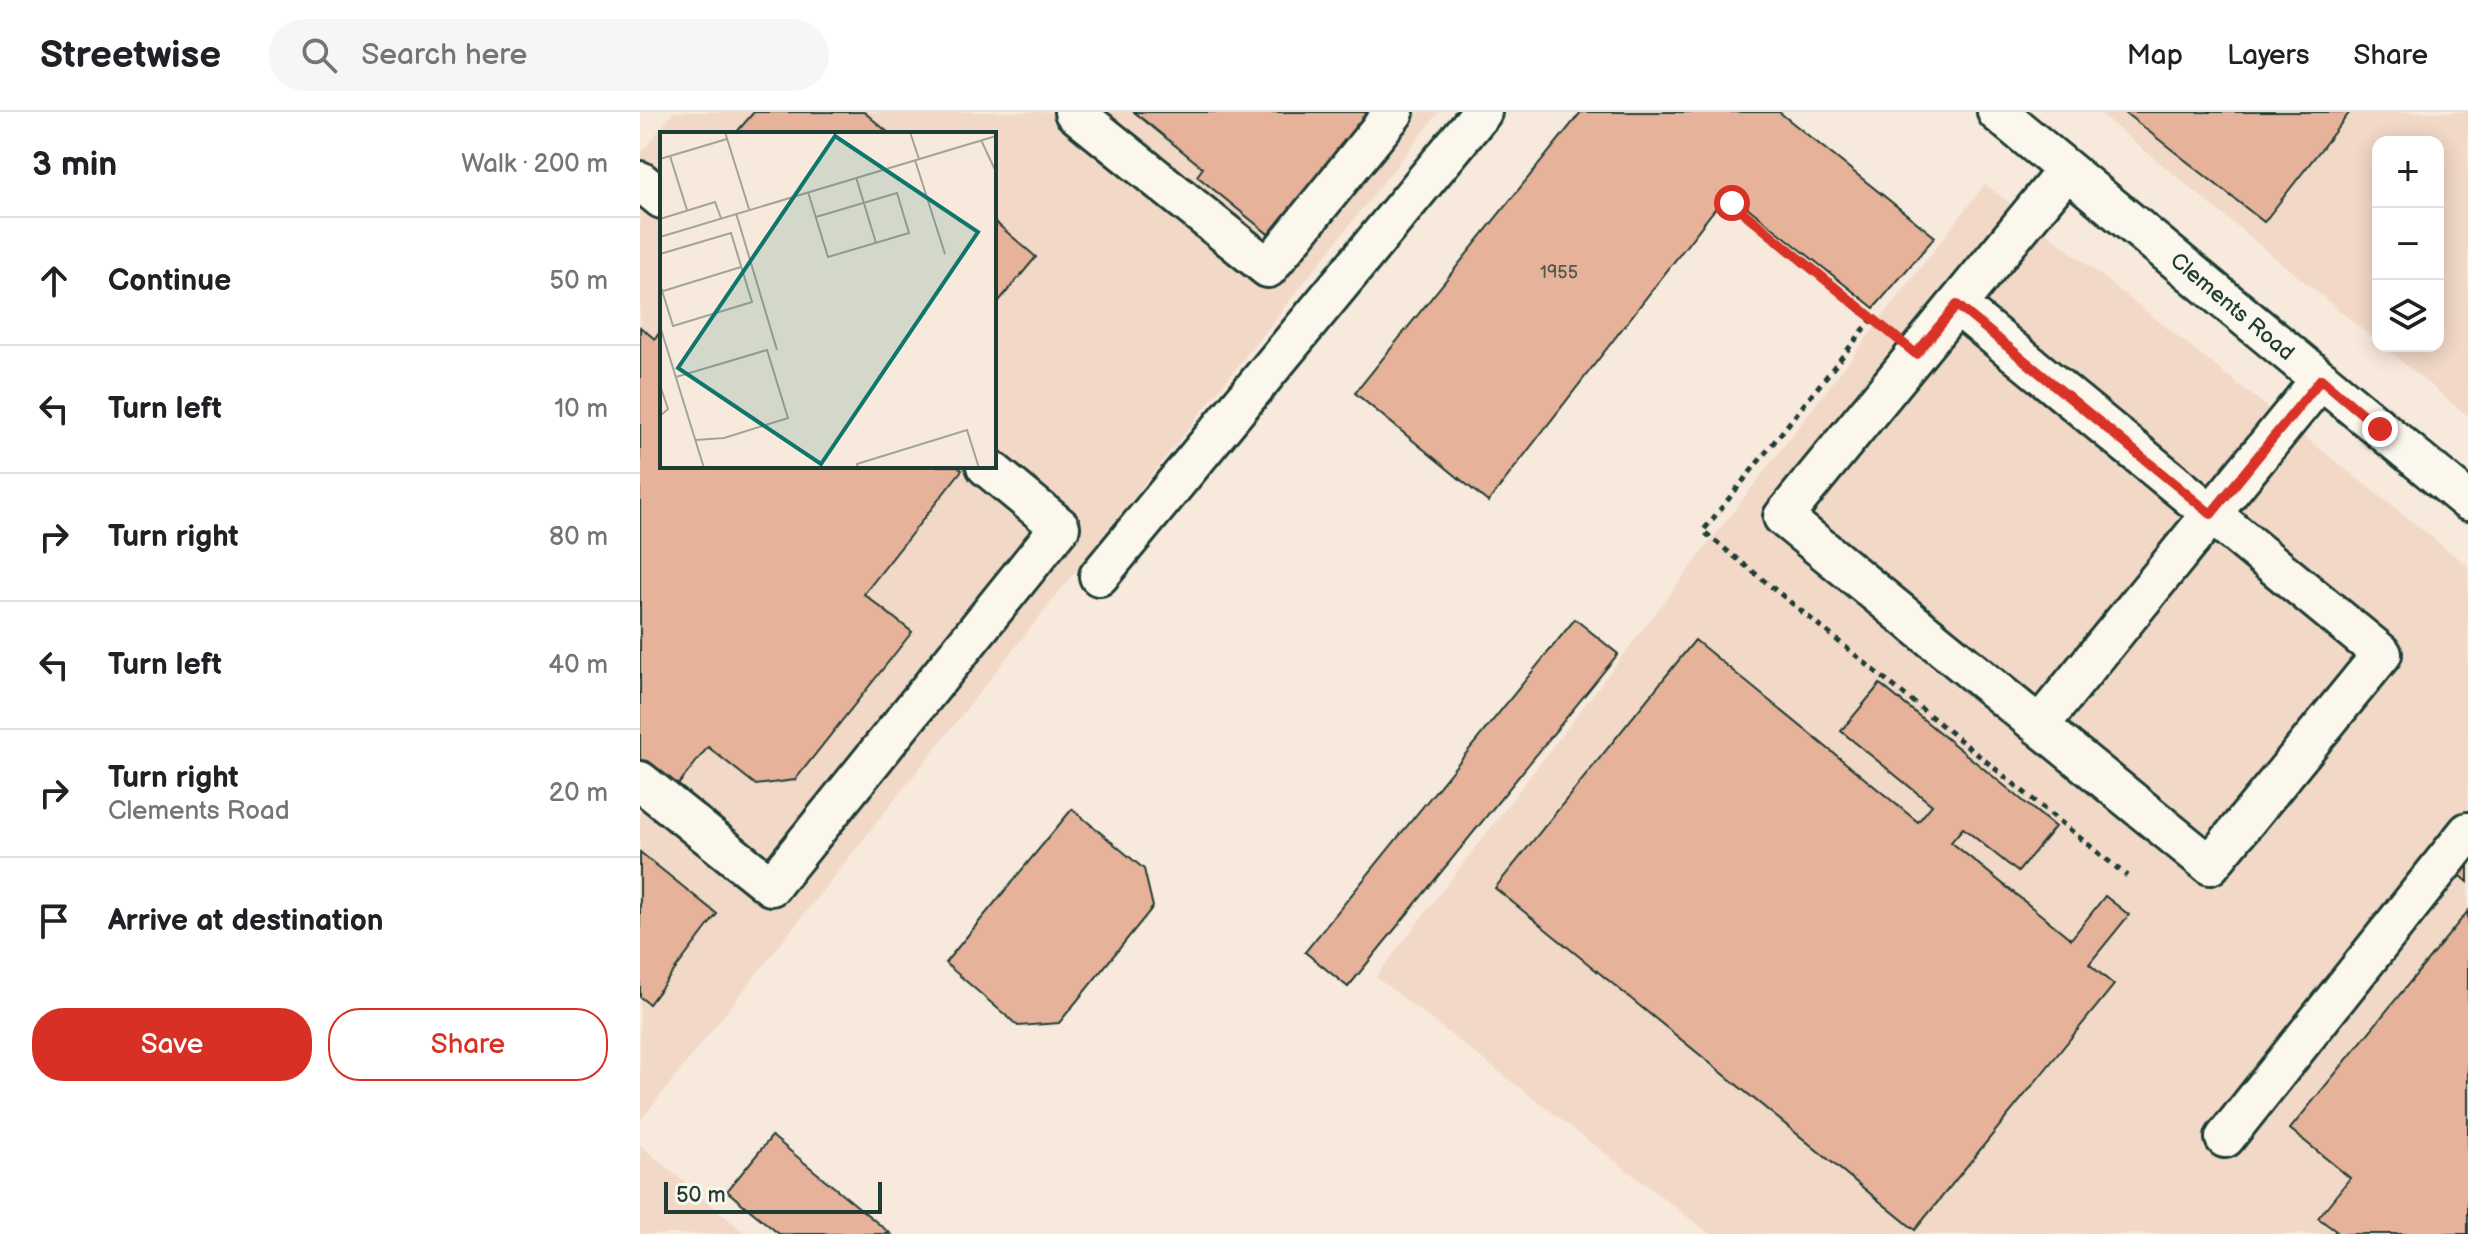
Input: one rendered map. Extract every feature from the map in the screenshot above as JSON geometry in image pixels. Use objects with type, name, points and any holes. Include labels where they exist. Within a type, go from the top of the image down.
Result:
[{"type":"street","points":[[1074,112],[1268,268],[1394,112]]},
{"type":"street","points":[[1099,576],[1482,112]]},
{"type":"street","name":"Clements Road","points":[[1997,112],[2468,501]]},
{"type":"street","points":[[1957,305],[2382,654],[2210,865],[1783,517],[2067,170]]},
{"type":"street","points":[[640,181],[660,197]]},
{"type":"street","points":[[2039,726],[2321,379]]},
{"type":"street","points":[[640,781],[771,886],[1060,527],[988,468]]},
{"type":"street","points":[[2225,1138],[2468,832]]},
{"type":"path","points":[[1732,203],[1916,354]]},
{"type":"shaded area","points":[[674,112],[1439,112],[640,1121],[640,154]]},
{"type":"shaded area","points":[[2098,112],[2468,112],[2468,416],[2390,352],[2444,352],[2444,136],[2372,136],[2372,337]]},
{"type":"shaded area","points":[[1985,184],[2468,566],[2468,1234],[1710,1234],[1376,977]]},
{"type":"shaded area","points":[[640,1145],[746,1234],[640,1234]]},
{"type":"building","points":[[754,112],[864,112],[888,132],[737,132]]},
{"type":"building","points":[[1134,112],[1374,112],[1272,237],[1197,176],[1203,168]]},
{"type":"building","points":[[1581,112],[1779,112],[1935,237],[1874,308],[1728,192],[1488,502],[1355,393]]},
{"type":"building","points":[[2124,112],[2350,112],[2264,222]]},
{"type":"building","points":[[996,223],[1036,257],[996,305]]},
{"type":"building","points":[[640,327],[655,339],[660,332],[660,468],[962,470],[864,594],[912,632],[795,780],[756,785],[708,747],[673,791],[640,765]]},
{"type":"building","points":[[1575,619],[1618,654],[1348,987],[1305,952]]},
{"type":"building","points":[[1695,640],[1918,822],[1932,805],[1841,731],[1880,684],[2055,827],[2018,872],[1963,828],[1951,842],[2071,939],[2105,896],[2129,915],[2089,964],[2114,985],[1915,1230],[1495,888]]},
{"type":"building","points":[[1072,809],[1144,869],[1153,907],[1059,1023],[1018,1026],[945,963]]},
{"type":"building","points":[[2468,851],[2468,882],[2453,869]]},
{"type":"building","points":[[640,852],[717,914],[649,1004],[640,997]]},
{"type":"building","points":[[2468,911],[2468,1234],[2333,1234],[2336,1231],[2318,1218],[2350,1178],[2290,1129]]},
{"type":"building","points":[[772,1136],[891,1234],[779,1234],[727,1191]]},
{"type":"route","points":[[1732,203],[1916,354],[1957,305],[2211,514],[2321,379],[2380,429]]}]
